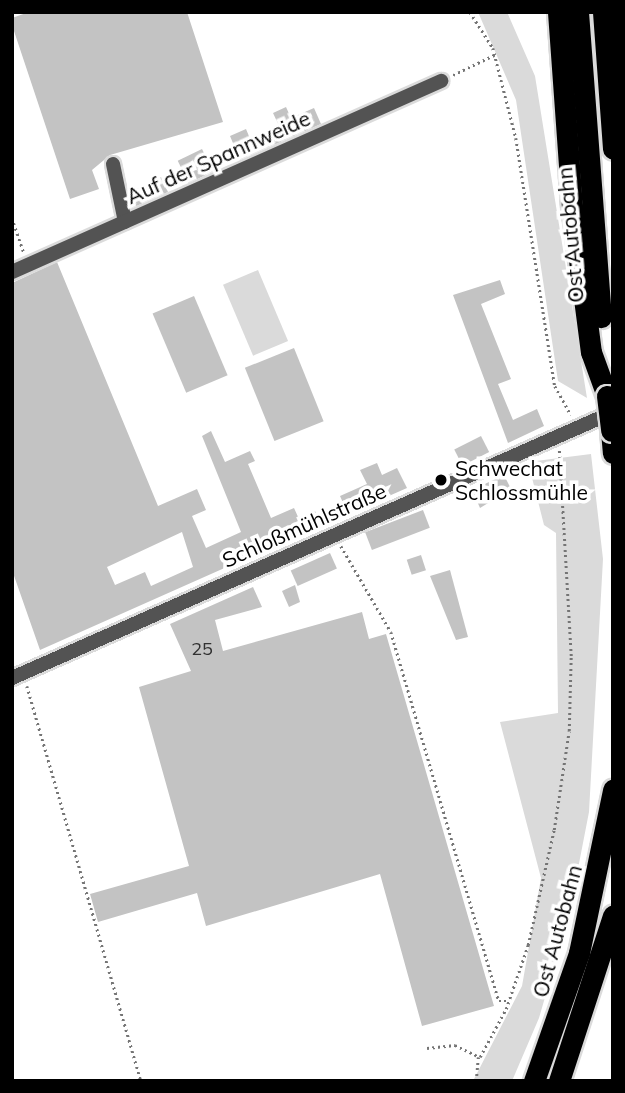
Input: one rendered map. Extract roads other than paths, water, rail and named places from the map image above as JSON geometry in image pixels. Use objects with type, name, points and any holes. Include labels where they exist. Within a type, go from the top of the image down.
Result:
[{"type":"highway","points":[[558,12],[572,206],[591,352],[610,413]]},
{"type":"highway","name":"Ost Autobahn","points":[[578,12],[613,453]]},
{"type":"highway","points":[[604,12],[613,149]]},
{"type":"highway","name":"Ost Autobahn","points":[[534,1081],[579,953],[613,790]]},
{"type":"highway","points":[[559,1081],[613,916]]},
{"type":"street","name":"Auf der Spannweide","points":[[12,272],[441,81]]},
{"type":"street","points":[[113,164],[125,222]]},
{"type":"street","name":"Schloßmühlstraße","points":[[18,676],[610,413]]},
{"type":"place","name":"Schwechat Schlossmühle","points":[[441,480]]}]
